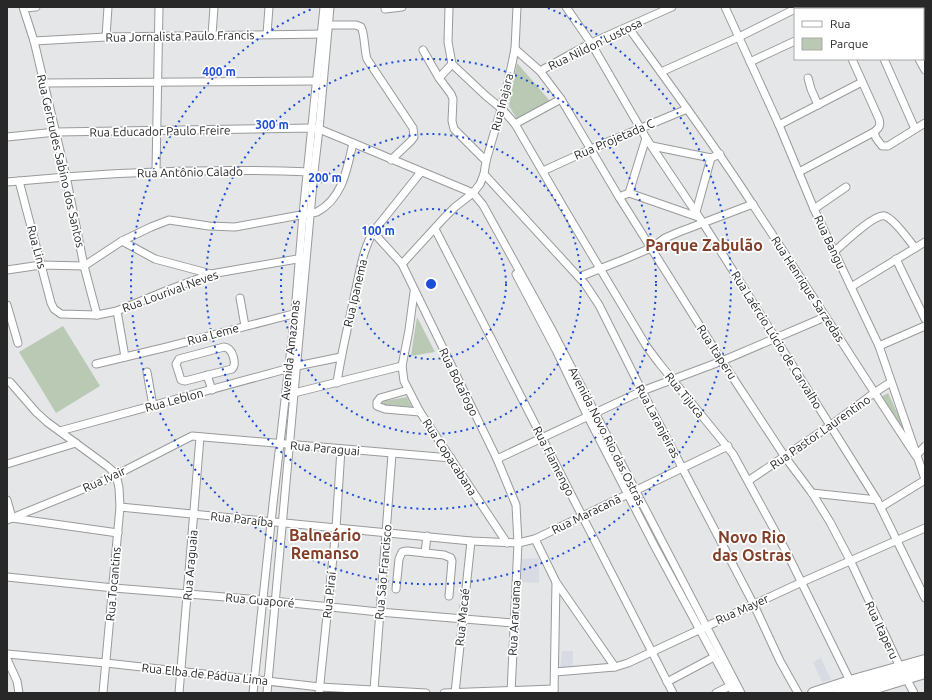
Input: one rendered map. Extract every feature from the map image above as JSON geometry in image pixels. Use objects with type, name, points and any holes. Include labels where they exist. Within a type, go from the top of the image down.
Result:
[{"type":"highway","points":[[813,693],[856,687],[900,667],[925,660]]},
{"type":"highway","points":[[838,693],[925,668]]},
{"type":"main road","points":[[856,687],[907,680],[925,674]]},
{"type":"street","points":[[24,8],[36,7]]},
{"type":"street","points":[[106,37],[108,7]]},
{"type":"street","points":[[156,171],[159,7]]},
{"type":"street","points":[[212,35],[214,7]]},
{"type":"street","points":[[267,34],[269,7]]},
{"type":"street","name":"Avenida Amazonas","points":[[303,258],[303,214],[315,129],[324,34],[324,7]]},
{"type":"street","name":"Avenida Amazonas","points":[[315,129],[317,80],[330,7]]},
{"type":"street","points":[[385,9],[402,7]]},
{"type":"street","points":[[439,78],[452,64],[448,42],[449,7]]},
{"type":"street","name":"Rua Inajara","points":[[472,195],[480,184],[484,174],[486,161],[502,108],[515,49],[517,7]]},
{"type":"street","name":"Rua Laércio Lúcio de Carvalho","points":[[566,7],[591,43],[646,138],[703,223],[879,503],[925,598]]},
{"type":"street","name":"Rua Nildon Lustosa","points":[[540,71],[591,43],[672,7]]},
{"type":"street","name":"Rua Bangu","points":[[725,7],[779,125],[814,210],[880,346],[925,480]]},
{"type":"street","name":"Rua Gertrudes Sabino dos Santos","points":[[24,8],[34,41],[56,132],[84,266],[97,315]]},
{"type":"street","points":[[661,72],[739,37],[794,10]]},
{"type":"street","points":[[328,25],[356,25],[361,27],[363,30],[365,52],[368,60],[411,124],[414,133],[412,141],[391,160]]},
{"type":"street","name":"Rua Henrique Sarzedas","points":[[628,27],[720,154],[916,456]]},
{"type":"street","name":"Rua Jornalista Paulo Francis","points":[[34,41],[106,37],[324,34]]},
{"type":"street","points":[[750,62],[794,42]]},
{"type":"street","name":"Rua Itaperu","points":[[515,49],[540,71],[561,99],[619,197],[722,361],[785,457],[812,493],[830,522],[850,560],[900,667]]},
{"type":"street","points":[[423,50],[453,99],[452,121],[454,129],[486,161]]},
{"type":"street","points":[[799,172],[879,128],[879,120],[852,60]]},
{"type":"street","points":[[884,60],[915,128]]},
{"type":"street","points":[[922,60],[925,70]]},
{"type":"street","name":"Rua Tijuca","points":[[452,64],[474,86],[502,108],[515,124],[647,347],[705,421],[728,446],[763,506],[856,687]]},
{"type":"street","points":[[808,78],[818,104]]},
{"type":"street","points":[[44,84],[317,80]]},
{"type":"street","points":[[779,125],[862,82]]},
{"type":"street","points":[[515,124],[561,99]]},
{"type":"street","name":"Rua Projetada C","points":[[542,171],[687,109]]},
{"type":"street","points":[[874,132],[879,143],[885,147],[891,145],[915,128],[925,123]]},
{"type":"street","name":"Rua Educador Paulo Freire","points":[[7,135],[56,132],[315,129]]},
{"type":"street","name":"Avenida Novo Rio das Ostras","points":[[315,129],[353,142],[391,160],[461,189],[472,195],[489,214],[549,323],[595,413],[632,492],[703,627],[741,693]]},
{"type":"street","points":[[628,193],[646,138]]},
{"type":"street","points":[[7,270],[41,265],[84,266],[122,241],[151,227],[170,220],[209,226],[234,227],[317,212],[324,208],[332,200],[340,188],[345,177],[353,142]]},
{"type":"street","points":[[652,146],[711,158],[720,154]]},
{"type":"street","points":[[619,197],[628,193],[697,214],[711,158]]},
{"type":"street","name":"Rua Antônio Calado","points":[[7,182],[66,176],[156,171],[310,172]]},
{"type":"street","name":"Avenida Amazonas","points":[[267,693],[297,366],[298,313],[303,258],[311,213],[310,172]]},
{"type":"street","name":"Rua Ipanema","points":[[337,383],[360,267],[367,243],[373,232],[421,172]]},
{"type":"street","name":"Rua Laranjeiras","points":[[484,174],[579,277],[599,305],[642,391],[754,605],[780,661],[798,693]]},
{"type":"street","name":"Rua Lins","points":[[19,180],[51,303],[57,312]]},
{"type":"street","points":[[814,210],[846,187]]},
{"type":"street","points":[[402,264],[455,207],[472,195]]},
{"type":"street","name":"Avenida Novo Rio das Ostras","points":[[472,195],[485,213],[556,350],[588,417],[632,492]]},
{"type":"street","points":[[579,277],[651,248],[665,238],[753,204]]},
{"type":"street","points":[[834,252],[864,226],[880,216],[885,216],[891,220],[915,248]]},
{"type":"street","name":"Rua Flamengo","points":[[434,229],[673,693]]},
{"type":"street","name":"Rua Botafogo","points":[[373,232],[402,264],[414,292],[497,459],[516,505],[518,543]]},
{"type":"street","points":[[122,241],[155,259],[211,274]]},
{"type":"street","points":[[851,287],[925,242]]},
{"type":"street","name":"Rua Lourival Neves","points":[[57,312],[61,314],[97,315],[117,311],[211,274],[303,258]]},
{"type":"street","points":[[896,259],[925,319]]},
{"type":"street","points":[[285,395],[402,366],[414,292]]},
{"type":"street","points":[[240,298],[245,326]]},
{"type":"street","points":[[7,306],[10,325],[18,343]]},
{"type":"street","points":[[117,311],[125,357]]},
{"type":"street","name":"Avenida Amazonas","points":[[253,693],[288,368],[298,313]]},
{"type":"street","name":"Rua Leme","points":[[96,364],[298,313]]},
{"type":"street","points":[[497,459],[543,439],[642,391],[722,361],[825,316]]},
{"type":"street","points":[[880,346],[925,326]]},
{"type":"street","points":[[224,347],[229,348],[235,364],[234,367],[232,369],[208,375],[183,381],[180,378],[176,364],[177,361],[179,359],[224,347]]},
{"type":"street","points":[[297,366],[341,357]]},
{"type":"street","name":"Rua Leblon","points":[[60,432],[297,366]]},
{"type":"street","name":"Rua Copacabana","points":[[402,366],[404,381],[420,412],[507,543]]},
{"type":"street","points":[[147,372],[153,406]]},
{"type":"street","points":[[208,375],[212,390]]},
{"type":"street","points":[[7,382],[10,382],[36,412],[116,474]]},
{"type":"street","name":"Rua Pastor Laurentino","points":[[748,481],[832,426],[874,393],[891,382]]},
{"type":"street","points":[[408,390],[380,398],[377,402],[377,406],[385,409],[420,412]]},
{"type":"street","name":"Rua Ivair","points":[[10,519],[116,474],[192,436],[200,437]]},
{"type":"street","name":"Rua Paraguai","points":[[200,437],[451,458]]},
{"type":"street","name":"Rua Araguaia","points":[[179,693],[200,437]]},
{"type":"street","points":[[7,464],[76,443]]},
{"type":"street","name":"Rua Maracanã","points":[[507,543],[518,543],[535,539],[728,446]]},
{"type":"street","points":[[916,456],[925,446]]},
{"type":"street","name":"Rua Piraí","points":[[319,690],[336,528],[341,449]]},
{"type":"street","name":"Rua São Francisco","points":[[374,690],[392,454]]},
{"type":"street","name":"Rua Tocantins","points":[[103,693],[114,588],[120,507],[119,488],[116,474]]},
{"type":"street","points":[[812,493],[879,503],[925,480]]},
{"type":"street","points":[[7,500],[10,519],[118,533]]},
{"type":"street","name":"Rua Paraíba","points":[[120,507],[471,541],[507,543]]},
{"type":"street","name":"Rua Mayer","points":[[555,672],[615,667],[642,657],[703,627],[850,560],[925,528]]},
{"type":"street","points":[[425,553],[427,536]]},
{"type":"street","points":[[535,539],[556,582],[615,667]]},
{"type":"street","name":"Rua Macaé","points":[[455,692],[471,541]]},
{"type":"street","name":"Rua Araruama","points":[[511,692],[518,543]]},
{"type":"street","points":[[396,590],[398,564],[400,554],[402,552],[407,551],[444,555],[452,560],[449,596]]},
{"type":"street","name":"Rua Guaporé","points":[[7,577],[114,588],[514,623]]},
{"type":"street","points":[[444,693],[554,691],[556,582]]},
{"type":"street","name":"Avenida Novo Rio das Ostras","points":[[703,627],[714,657],[734,693]]},
{"type":"street","name":"Rua Elba de Pádua Lima","points":[[7,654],[269,681],[319,690],[374,690],[426,693]]},
{"type":"street","points":[[667,682],[714,657]]},
{"type":"street","points":[[7,659],[17,681],[19,693]]},
{"type":"street","points":[[907,680],[914,693]]},
{"type":"street","points":[[716,693],[730,686]]},
{"type":"shaded area","points":[[539,558],[539,583],[521,582],[522,559]]},
{"type":"shaded area","points":[[562,651],[573,651],[572,670],[560,671]]},
{"type":"shaded area","points":[[821,658],[831,680],[822,682],[813,662]]},
{"type":"green space","points":[[517,63],[550,101],[517,119],[509,106]]},
{"type":"green space","points":[[417,317],[435,352],[411,356]]},
{"type":"green space","points":[[63,326],[100,386],[56,413],[19,352]]},
{"type":"green space","points":[[888,393],[909,438],[881,397]]},
{"type":"green space","points":[[407,397],[412,407],[384,405],[382,403],[384,401]]},
{"type":"district","name":"Parque Zabulão","points":[[704,245]]},
{"type":"district","name":"Balneário Remanso","points":[[325,544]]},
{"type":"district","name":"Novo Rio das Ostras","points":[[752,546]]}]
